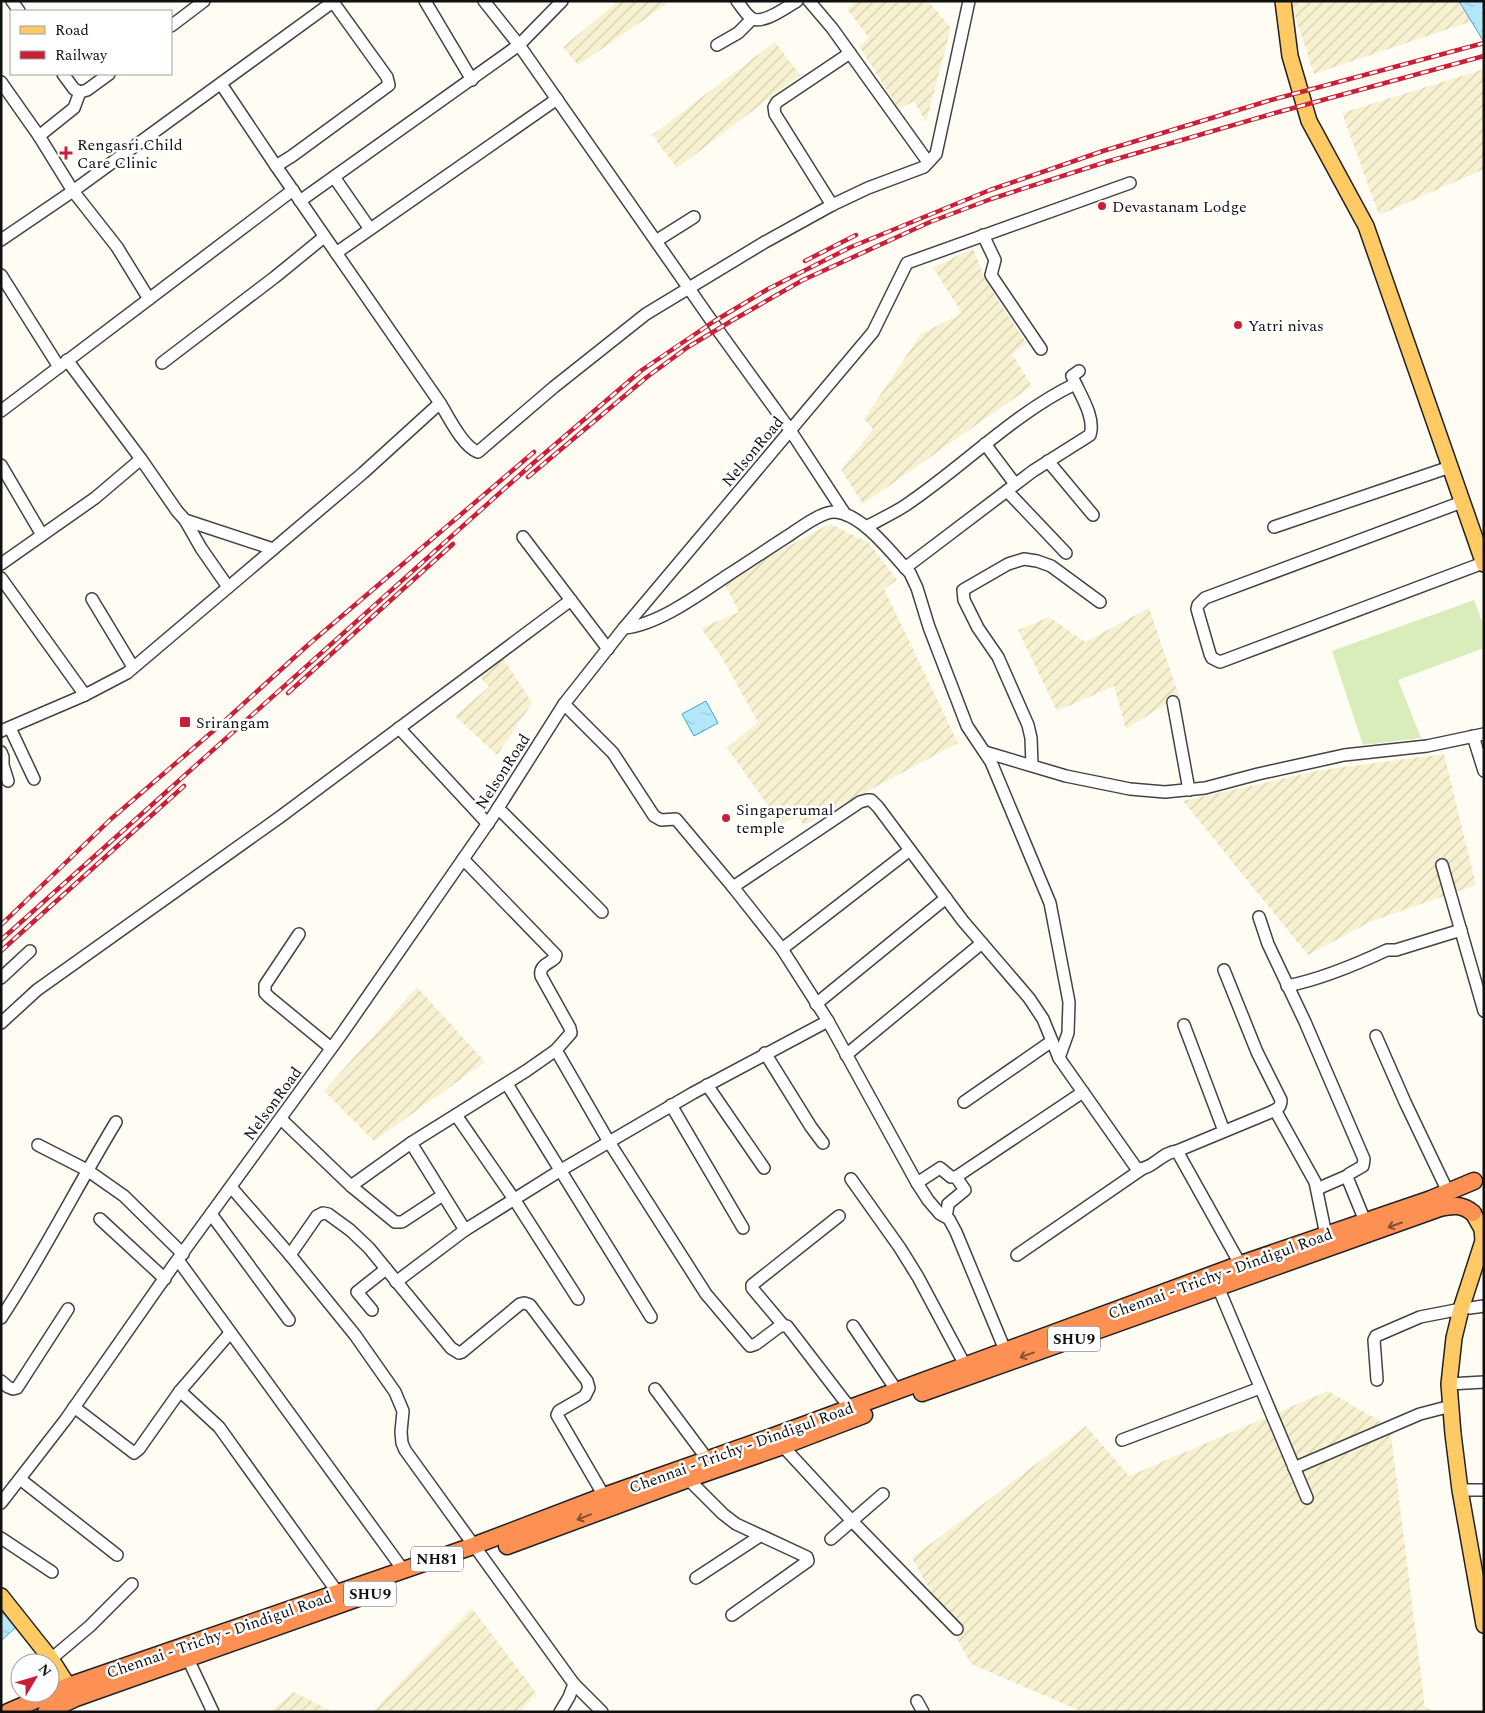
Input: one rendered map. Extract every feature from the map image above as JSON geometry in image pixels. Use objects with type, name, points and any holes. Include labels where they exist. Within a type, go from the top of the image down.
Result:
[{"type":"highway","name":"Chennai - Trichy - Dindigul Road","points":[[8,1712],[72,1692],[477,1551],[778,1441],[960,1380],[1218,1287],[1244,1271],[1326,1235],[1448,1192],[1479,1178]]},
{"type":"highway","name":"Chennai - Trichy - Dindigul Road","points":[[1478,1216],[1467,1200],[1467,1193],[1479,1178]]},
{"type":"highway","name":"Chennai - Trichy - Dindigul Road","points":[[778,1441],[850,1408],[1005,1350],[1440,1208],[1454,1205],[1461,1206],[1478,1216]]},
{"type":"highway","name":"Chennai - Trichy - Dindigul Road","points":[[185,1653],[338,1593],[404,1571],[477,1551]]},
{"type":"highway","name":"Chennai - Trichy - Dindigul Road","points":[[46,1712],[72,1692]]},
{"type":"main road","points":[[1283,1],[1290,56],[1309,121],[1366,226],[1483,564]]},
{"type":"main road","name":"SHU9","points":[[1472,1308],[1483,1241],[1478,1216]]},
{"type":"main road","name":"SHU9","points":[[1484,1267],[1461,1341],[1452,1384],[1451,1406],[1452,1434],[1484,1589]]},
{"type":"main road","name":"SHU9","points":[[1452,1384],[1463,1490],[1484,1625]]},
{"type":"main road","points":[[1,1596],[46,1653]]},
{"type":"main road","points":[[60,1673],[72,1692]]},
{"type":"street","points":[[172,25],[204,1]]},
{"type":"street","points":[[425,1],[472,80]]},
{"type":"street","points":[[484,1],[519,45],[790,430],[845,514]]},
{"type":"street","points":[[300,201],[519,45],[562,1]]},
{"type":"street","points":[[737,1],[752,19],[758,20],[766,19],[797,1]]},
{"type":"street","points":[[810,1],[850,53],[928,162]]},
{"type":"street","points":[[1,240],[334,2],[388,78],[389,85],[276,166]]},
{"type":"street","points":[[221,84],[466,442],[472,450],[478,452],[554,387],[646,314],[765,242],[832,205],[868,188],[924,166],[936,154],[967,2]]},
{"type":"street","points":[[717,45],[738,33],[752,19]]},
{"type":"street","points":[[832,205],[775,114],[774,107],[777,102],[850,53]]},
{"type":"street","points":[[64,75],[74,89],[80,92]]},
{"type":"street","points":[[39,136],[74,108],[80,92],[92,87],[108,75]]},
{"type":"street","points":[[1,82],[39,136],[73,190],[117,247],[149,299]]},
{"type":"street","points":[[336,253],[557,99]]},
{"type":"street","points":[[334,176],[370,229]]},
{"type":"street","name":"NelsonRoad","points":[[1,1503],[74,1407],[164,1278],[331,1048],[488,824],[564,704],[624,628],[873,332],[907,263],[1130,183]]},
{"type":"street","points":[[1,411],[293,190]]},
{"type":"street","points":[[656,241],[694,217]]},
{"type":"street","points":[[983,235],[995,260],[991,275],[1041,349]]},
{"type":"street","points":[[162,363],[324,237]]},
{"type":"street","points":[[1,275],[63,364],[141,459],[185,520],[201,548],[228,587]]},
{"type":"street","points":[[905,568],[1011,487],[1090,435],[1092,428],[1090,416],[1072,376],[1079,371]]},
{"type":"street","points":[[866,528],[906,505],[1050,396],[1075,384]]},
{"type":"street","points":[[34,779],[5,729],[85,695],[134,667],[363,473],[440,403]]},
{"type":"street","points":[[985,444],[1011,487],[1066,553]]},
{"type":"street","points":[[1,564],[95,498],[141,459]]},
{"type":"street","points":[[1048,461],[1093,514]]},
{"type":"street","points":[[1,465],[42,535]]},
{"type":"street","points":[[1274,527],[1450,467]]},
{"type":"street","points":[[1462,502],[1205,598],[1198,605],[1197,609],[1210,654],[1220,662],[1483,564]]},
{"type":"street","points":[[624,628],[634,628],[683,605],[806,524],[828,513],[845,514],[857,520],[866,528],[912,576],[929,627],[968,726],[985,752],[1050,902],[1069,1002],[1068,1033],[1059,1058]]},
{"type":"street","points":[[185,520],[272,549]]},
{"type":"street","points":[[523,537],[608,649]]},
{"type":"street","points":[[1032,765],[1028,725],[998,657],[978,628],[964,600],[963,590],[1008,564],[1024,560],[1037,561],[1051,566],[1100,602]]},
{"type":"street","points":[[1,578],[85,695]]},
{"type":"street","points":[[92,599],[134,667]]},
{"type":"street","points":[[1,1023],[37,990],[280,816],[571,600]]},
{"type":"street","points":[[1173,702],[1189,790]]},
{"type":"street","points":[[564,704],[613,753],[654,816],[661,820],[671,818],[676,820],[733,887],[782,949],[828,1021],[917,1183],[940,1214],[949,1219],[1005,1350]]},
{"type":"street","points":[[399,728],[488,824]]},
{"type":"street","points":[[985,752],[1066,776],[1130,789],[1165,792],[1205,788],[1344,755],[1427,746],[1478,735],[1484,771]]},
{"type":"street","points":[[1,752],[8,781]]},
{"type":"street","points":[[733,887],[860,802],[873,801],[946,898],[1029,998],[1043,1019],[1059,1058],[1137,1169],[1142,1169]]},
{"type":"street","points":[[498,808],[602,912]]},
{"type":"street","points":[[782,949],[910,850]]},
{"type":"street","points":[[351,1186],[411,1143],[507,1084],[556,1050],[569,1036],[570,1028],[540,971],[541,968],[555,958],[556,954],[463,859]]},
{"type":"street","points":[[1442,865],[1484,1012]]},
{"type":"street","points":[[816,1004],[946,898]]},
{"type":"street","points":[[1259,917],[1268,944],[1305,1022],[1365,1163],[1363,1167],[1347,1176],[1317,1189]]},
{"type":"street","points":[[1287,986],[1336,972],[1387,950],[1396,950],[1461,930]]},
{"type":"street","points":[[299,934],[264,984],[264,989],[269,997],[331,1048]]},
{"type":"street","points":[[846,1055],[982,943]]},
{"type":"street","points":[[1,978],[30,951]]},
{"type":"street","points":[[1017,1255],[1168,1152],[1177,1151],[1280,1107],[1281,1101],[1258,1052],[1224,970]]},
{"type":"street","points":[[396,1282],[465,1230],[561,1170],[671,1105],[828,1021]]},
{"type":"street","points":[[1184,1025],[1224,1131]]},
{"type":"street","points":[[1376,1036],[1448,1192]]},
{"type":"street","points":[[964,1102],[1052,1041]]},
{"type":"street","points":[[556,1050],[609,1142],[706,1294],[749,1346],[755,1345],[783,1325]]},
{"type":"street","points":[[765,1054],[810,1127],[823,1143]]},
{"type":"street","points":[[507,1084],[651,1317]]},
{"type":"street","points":[[707,1085],[764,1168]]},
{"type":"street","points":[[917,1183],[940,1168],[951,1177],[956,1177],[1083,1092]]},
{"type":"street","points":[[671,1105],[743,1228]]},
{"type":"street","points":[[1275,1110],[1314,1180],[1326,1235]]},
{"type":"street","points":[[456,1114],[514,1199],[578,1299]]},
{"type":"street","points":[[281,1118],[351,1186],[392,1220],[402,1222],[443,1195]]},
{"type":"street","points":[[1,1318],[26,1280],[116,1122]]},
{"type":"street","points":[[411,1143],[465,1230]]},
{"type":"street","points":[[38,1145],[87,1170],[124,1196],[180,1257],[230,1333],[404,1571]]},
{"type":"street","points":[[1177,1151],[1244,1271]]},
{"type":"street","points":[[1347,1176],[1365,1221]]},
{"type":"street","points":[[944,1215],[947,1212],[948,1204],[965,1190],[956,1177]]},
{"type":"street","points":[[851,1179],[900,1248],[918,1277],[965,1365]]},
{"type":"street","points":[[231,1186],[355,1335],[395,1392],[403,1411],[401,1432],[405,1450],[574,1684],[602,1712]]},
{"type":"street","points":[[290,1255],[317,1216],[323,1213],[328,1214],[350,1230],[369,1248],[452,1348],[459,1353],[520,1304],[524,1303],[530,1306],[587,1381],[589,1388],[585,1396],[559,1411],[557,1415],[607,1502]]},
{"type":"street","points":[[211,1214],[290,1320]]},
{"type":"street","points":[[839,1216],[752,1285],[752,1288],[783,1325],[789,1328],[850,1408]]},
{"type":"street","points":[[100,1219],[164,1278]]},
{"type":"street","points":[[372,1310],[357,1292],[386,1269]]},
{"type":"street","points":[[1218,1287],[1307,1498]]},
{"type":"street","points":[[1377,1380],[1374,1340],[1376,1336],[1420,1317],[1472,1308]]},
{"type":"street","points":[[1,1381],[8,1388],[17,1388],[68,1309]]},
{"type":"street","points":[[853,1326],[897,1391]]},
{"type":"street","points":[[74,1407],[134,1453],[139,1449],[180,1391],[230,1333]]},
{"type":"street","points":[[1452,1384],[1484,1382]]},
{"type":"street","points":[[1122,1440],[1260,1388]]},
{"type":"street","points":[[654,1390],[698,1470],[729,1519],[760,1536],[807,1556],[808,1560],[732,1615]]},
{"type":"street","points":[[180,1391],[219,1427],[338,1593]]},
{"type":"street","points":[[1294,1468],[1420,1414],[1451,1406]]},
{"type":"street","points":[[778,1441],[852,1521],[958,1629]]},
{"type":"street","points":[[20,1479],[117,1555]]},
{"type":"street","points":[[1463,1490],[1484,1490]]},
{"type":"street","points":[[831,1539],[883,1494]]},
{"type":"street","points":[[696,1578],[760,1536]]},
{"type":"street","points":[[1,1538],[52,1572]]},
{"type":"street","points":[[58,1653],[90,1626],[132,1584]]},
{"type":"street","points":[[185,1653],[213,1712]]},
{"type":"street","points":[[560,1712],[570,1697],[574,1684]]},
{"type":"shaded area","points":[[613,1],[671,1],[578,65],[563,47],[615,4]]},
{"type":"shaded area","points":[[857,1],[928,1],[951,28],[926,122],[914,101],[899,109],[859,46],[869,38],[847,9]]},
{"type":"shaded area","points":[[1290,1],[1459,1],[1472,21],[1314,74]]},
{"type":"shaded area","points":[[775,42],[800,75],[677,168],[652,135]]},
{"type":"shaded area","points":[[1484,69],[1484,169],[1379,215],[1342,113]]},
{"type":"shaded area","points":[[973,248],[985,280],[1027,344],[1012,354],[1032,386],[863,504],[841,470],[873,429],[864,419],[921,334],[962,313],[933,268]]},
{"type":"shaded area","points":[[830,524],[869,543],[897,580],[884,589],[958,743],[804,825],[797,817],[781,824],[727,748],[758,722],[722,658],[701,628],[739,612],[723,581]]},
{"type":"shaded area","points":[[1149,608],[1179,696],[1126,729],[1114,686],[1057,711],[1018,630],[1049,617],[1085,642]]},
{"type":"shaded area","points":[[503,658],[532,703],[497,755],[455,716],[489,687],[478,675]]},
{"type":"shaded area","points":[[1444,754],[1476,885],[1372,921],[1308,955],[1183,801],[1322,770]]},
{"type":"shaded area","points":[[417,987],[485,1062],[374,1141],[324,1091]]},
{"type":"shaded area","points":[[1328,1391],[1390,1427],[1425,1707],[1436,1712],[1083,1712],[971,1664],[912,1558],[1086,1426],[1129,1476]]},
{"type":"shaded area","points":[[472,1608],[536,1693],[520,1712],[372,1712]]},
{"type":"shaded area","points":[[294,1692],[333,1712],[270,1712]]},
{"type":"green space","points":[[1474,600],[1484,627],[1484,648],[1398,680],[1421,738],[1363,745],[1332,651]]},
{"type":"water","points":[[1459,1],[1484,1],[1484,42]]},
{"type":"water","points":[[706,701],[718,723],[694,736],[682,714]]},
{"type":"water","points":[[1,1610],[16,1627],[1,1641]]},
{"type":"railway","points":[[1,940],[531,465],[642,370],[713,322],[768,289],[851,247],[990,190],[1103,151],[1271,100],[1484,43]]},
{"type":"railway","points":[[528,477],[647,377],[688,347],[803,280],[930,222],[991,199],[1106,162],[1275,113],[1484,56]]},
{"type":"railway","points":[[805,261],[856,235]]},
{"type":"railway","points":[[1,925],[111,819],[219,726],[308,645],[534,452]]},
{"type":"railway","points":[[288,693],[453,544]]},
{"type":"railway","points":[[1,951],[184,786]]},
{"type":"place","name":"Rengasri Child Care Clinic","points":[[66,153]]},
{"type":"place","name":"Devastanam Lodge","points":[[1102,206]]},
{"type":"place","name":"Yatri nivas","points":[[1238,325]]},
{"type":"place","name":"Srirangam","points":[[185,722]]},
{"type":"place","name":"Singaperumal temple","points":[[726,818]]}]
